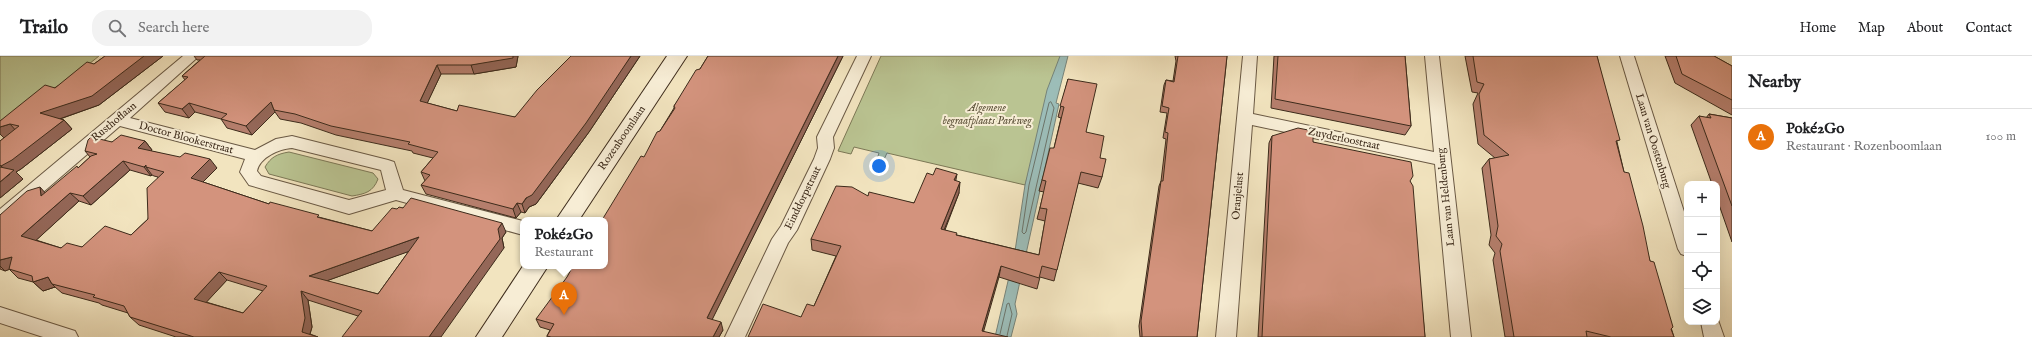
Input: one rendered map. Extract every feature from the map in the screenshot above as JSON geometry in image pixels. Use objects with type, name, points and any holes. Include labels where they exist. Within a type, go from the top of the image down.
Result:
[{"type":"street","name":"Rusthoflaan","points":[[0,219],[192,56]]},
{"type":"street","name":"Rozenboomlaan","points":[[569,217],[677,56]]},
{"type":"street","name":"Einddorpstraat","points":[[735,337],[781,239],[788,230],[822,159],[826,148],[825,137],[864,56]]},
{"type":"street","name":"Oranjelust","points":[[1226,337],[1250,56]]},
{"type":"street","name":"Laan van Heldenburg","points":[[1432,56],[1461,337]]},
{"type":"street","name":"Laan van Oostenburg","points":[[1627,56],[1684,239]]},
{"type":"street","name":"Zuyderloostraat","points":[[1245,118],[1442,160]]},
{"type":"street","name":"Doctor Blookerstraat","points":[[117,120],[256,156]]},
{"type":"street","points":[[396,194],[388,166],[292,142],[282,143],[256,156],[250,164],[248,172],[256,182],[349,207],[396,194],[520,227]]},
{"type":"street","points":[[488,337],[534,269]]},
{"type":"street","points":[[0,315],[68,337]]},
{"type":"street","points":[[1711,325],[1714,337]]},
{"type":"green space","points":[[0,56],[99,56],[0,135]]},
{"type":"green space","name":"Algemene begraafplaats Parkweg","points":[[881,56],[1064,56],[1025,185],[887,153],[881,166],[875,165],[879,153],[854,147],[851,154],[838,151]]},
{"type":"green space","points":[[289,152],[373,173],[378,179],[374,187],[368,192],[352,196],[269,174],[265,167],[272,158]]},
{"type":"water","points":[[1060,56],[1068,56],[1056,103],[1059,104],[1015,304],[1017,314],[1011,337],[995,337],[1015,251],[1025,185],[1047,90]]},
{"type":"building","points":[[105,56],[144,56],[92,96],[40,113],[64,120],[12,160],[1,166],[0,141],[19,126],[10,124],[0,127],[0,121],[45,85],[55,88],[87,62],[94,64]]},
{"type":"building","points":[[205,56],[513,56],[513,58],[471,65],[437,65],[420,101],[457,111],[459,105],[515,117],[537,90],[571,56],[631,56],[586,123],[532,195],[526,198],[522,204],[517,203],[513,209],[421,185],[430,175],[421,172],[438,152],[408,144],[410,142],[331,126],[295,114],[274,110],[271,102],[246,126],[221,119],[227,114],[189,103],[182,109],[158,103],[188,77],[182,76]]},
{"type":"building","points":[[708,56],[838,56],[707,318],[721,322],[713,337],[547,336],[554,324],[536,319],[571,269],[608,269],[608,217],[604,217],[641,156],[644,157],[657,132],[660,131],[675,108],[674,106],[696,70],[700,69]]},
{"type":"building","points":[[1178,56],[1227,56],[1197,337],[1142,337],[1141,321],[1161,181],[1163,181],[1168,133],[1165,132],[1169,108],[1162,106],[1166,80],[1174,82]]},
{"type":"building","points":[[1278,56],[1405,56],[1411,126],[1275,99]]},
{"type":"building","points":[[1473,56],[1597,56],[1620,140],[1616,141],[1624,172],[1629,173],[1643,226],[1650,261],[1654,262],[1673,327],[1671,329],[1674,337],[1611,337],[1586,331],[1587,337],[1514,337],[1500,251],[1502,244],[1496,236],[1498,226],[1489,159],[1509,155],[1484,135],[1479,94],[1484,84],[1477,82]]},
{"type":"building","points":[[1676,56],[1714,56],[1732,66],[1732,100],[1682,74]]},
{"type":"building","points":[[1068,79],[1097,84],[1086,132],[1104,136],[1100,158],[1106,159],[1102,177],[1081,172],[1057,270],[1042,266],[1039,278],[1001,266],[982,331],[1008,337],[748,337],[763,304],[801,317],[807,304],[814,306],[841,246],[811,239],[836,186],[852,187],[868,196],[869,192],[914,203],[927,173],[933,175],[936,168],[957,174],[954,180],[960,182],[941,229],[957,233],[956,235],[1039,255],[1047,209],[1040,208],[1046,181],[1042,180],[1050,148],[1054,148],[1064,107],[1060,106]]},
{"type":"building","points":[[1709,114],[1732,118],[1732,206],[1699,116],[1711,118]]},
{"type":"building","points":[[1298,128],[1313,131],[1313,142],[1411,162],[1413,176],[1410,181],[1413,186],[1425,337],[1262,337],[1272,136]]},
{"type":"building","points":[[121,135],[145,141],[138,148],[180,157],[185,153],[210,159],[191,178],[269,204],[270,202],[319,215],[317,217],[372,231],[392,208],[403,208],[411,198],[502,223],[498,229],[500,239],[429,337],[342,337],[362,311],[301,291],[305,318],[302,332],[318,337],[194,337],[130,317],[124,306],[93,297],[95,295],[52,284],[48,277],[33,282],[32,276],[9,269],[12,257],[0,260],[0,215],[27,191],[40,187],[41,196],[77,166],[78,168],[91,156],[97,154],[85,151],[88,140],[91,137],[112,142]],"holes":[[[123,161],[144,167],[146,165],[146,167],[164,172],[147,188],[148,219],[131,235],[105,226],[82,247],[67,243],[61,248],[21,236],[70,193],[83,196]],[[419,237],[378,294],[309,276]],[[219,272],[267,286],[243,313],[194,299]]]},
{"type":"building","points":[[0,167],[14,170],[0,182]]},
{"type":"place","name":"Poké2Go","points":[[564,315]]}]
